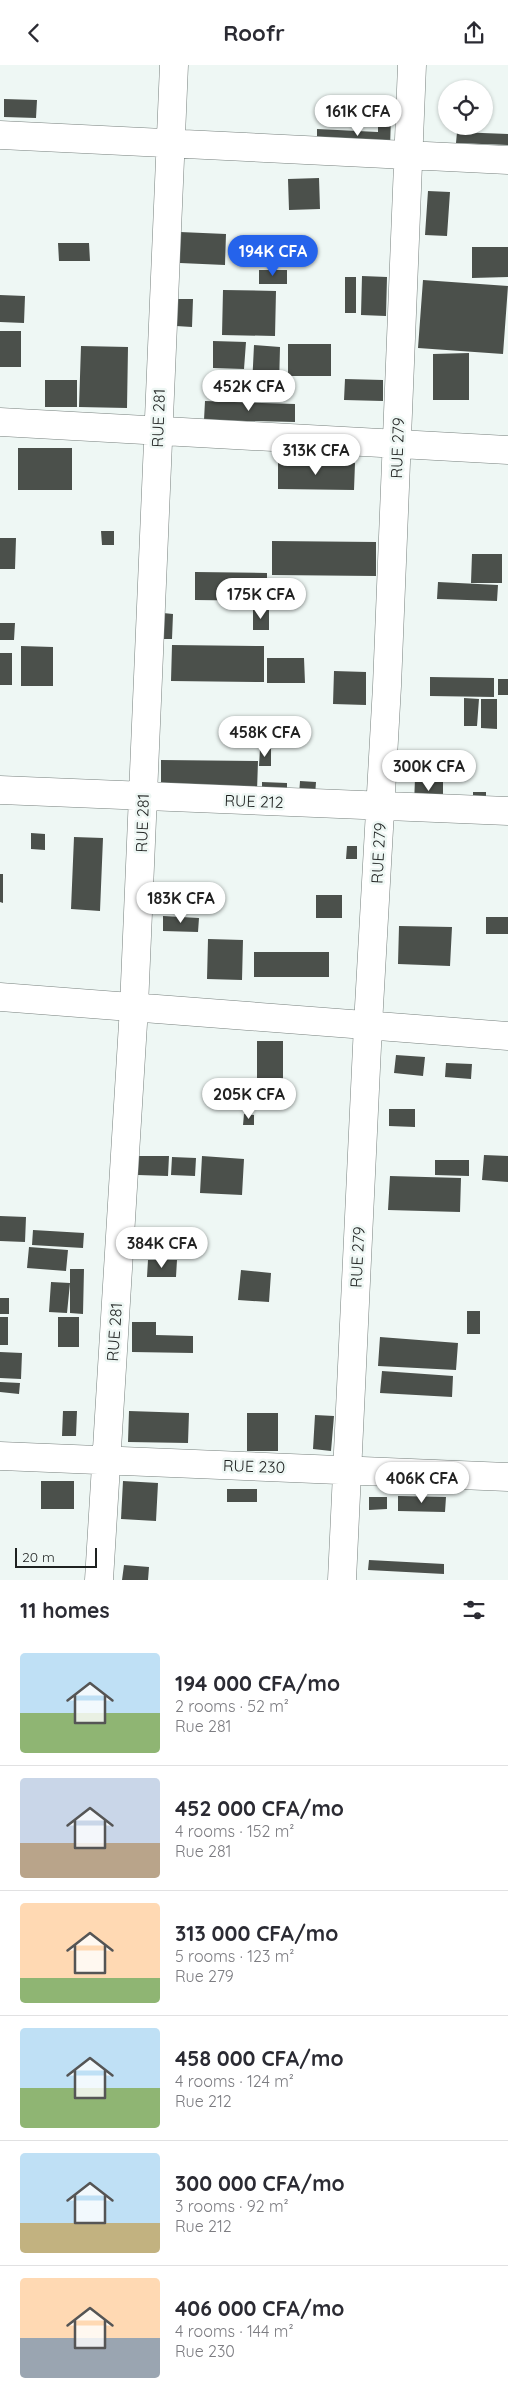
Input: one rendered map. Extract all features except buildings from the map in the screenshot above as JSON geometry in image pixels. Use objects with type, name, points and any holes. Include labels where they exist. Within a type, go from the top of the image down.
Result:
[{"type":"street","name":"RUE 281","points":[[99,1580],[134,1007],[174,65]]},
{"type":"street","name":"RUE 279","points":[[342,1580],[398,444],[412,65]]},
{"type":"street","points":[[0,135],[508,160]]},
{"type":"street","points":[[0,422],[508,450]]},
{"type":"street","name":"RUE 212","points":[[0,790],[508,811]]},
{"type":"street","points":[[0,997],[508,1036]]},
{"type":"street","name":"RUE 230","points":[[0,1456],[508,1477]]}]
